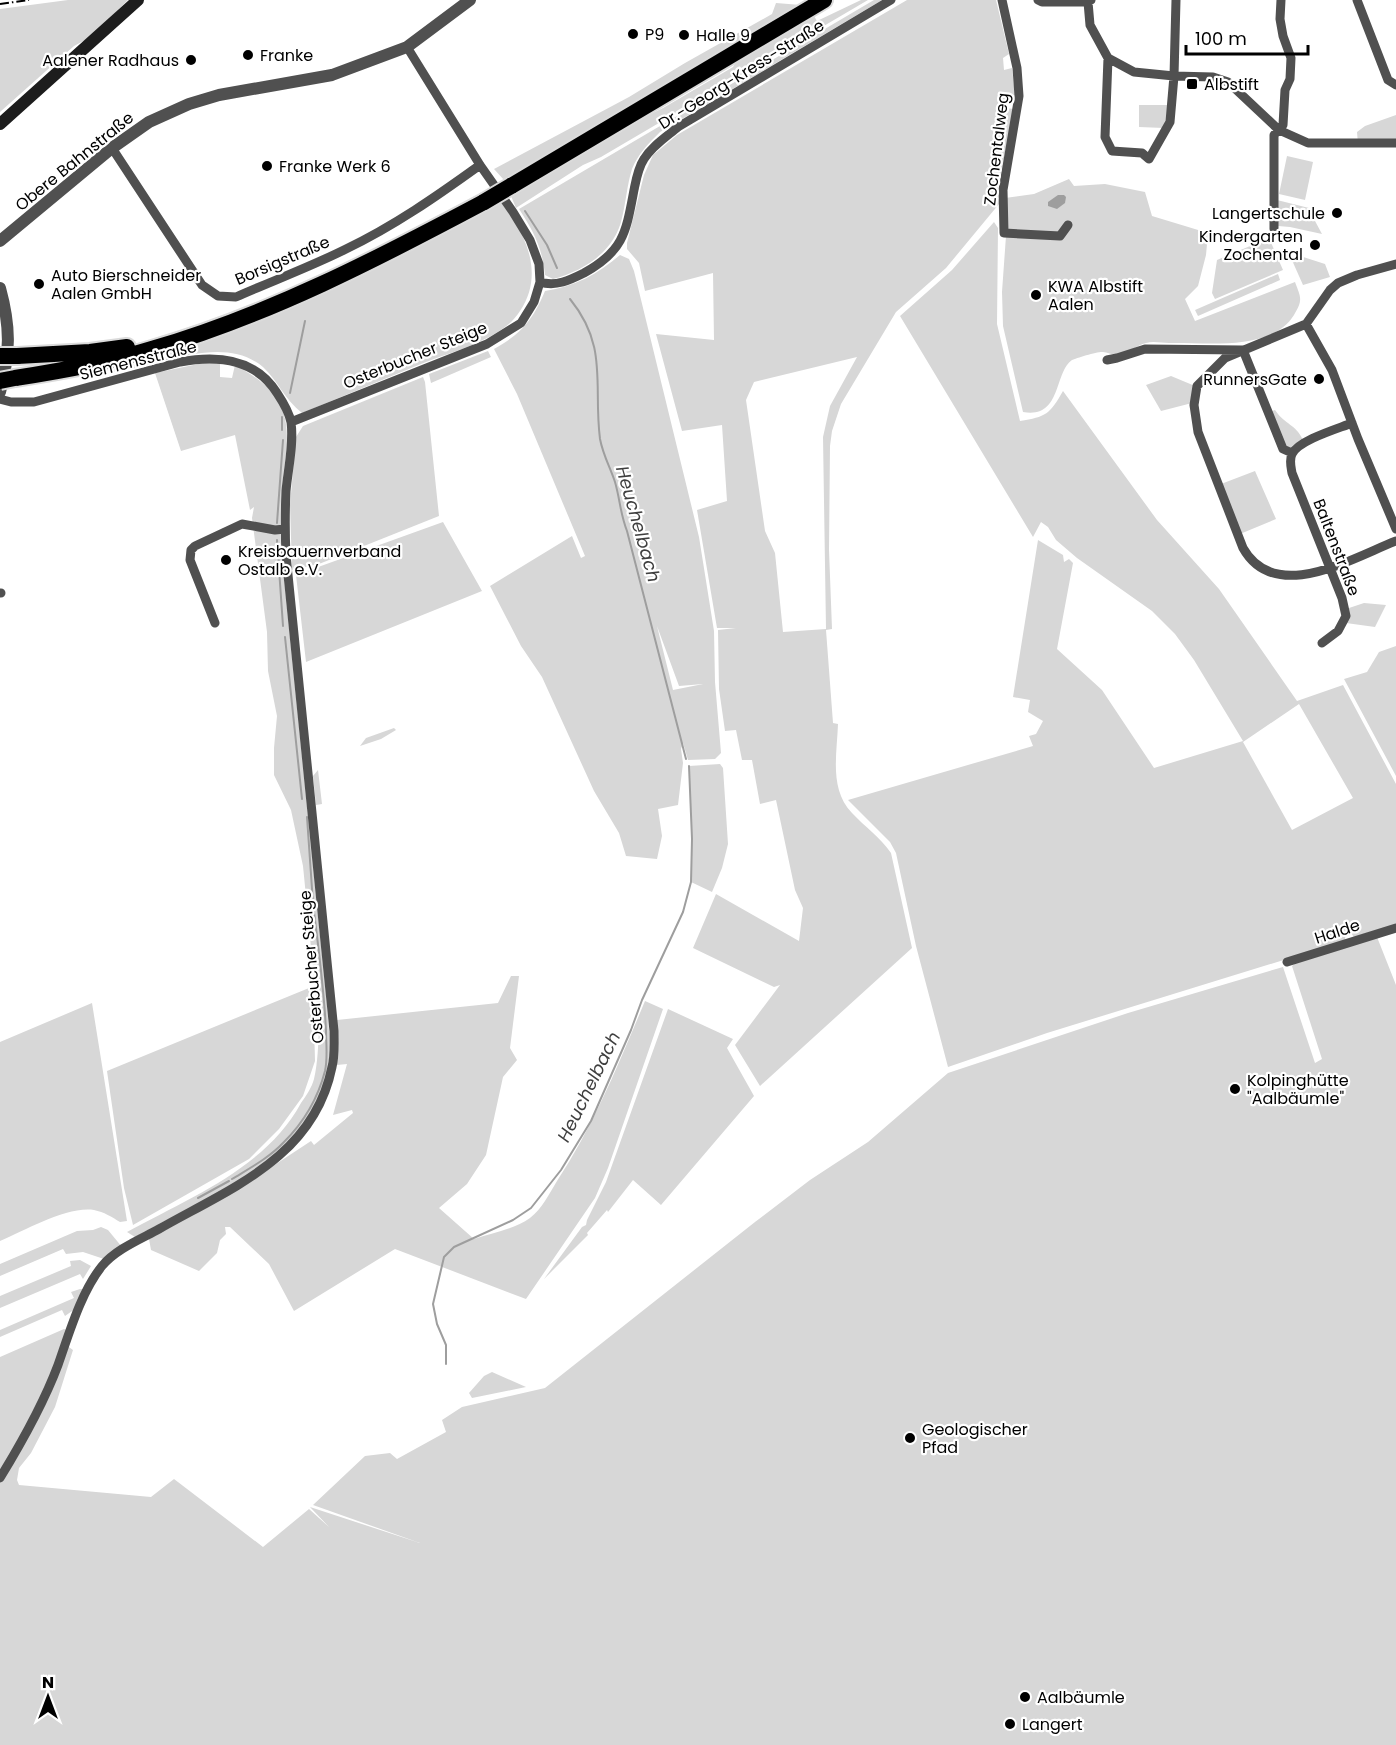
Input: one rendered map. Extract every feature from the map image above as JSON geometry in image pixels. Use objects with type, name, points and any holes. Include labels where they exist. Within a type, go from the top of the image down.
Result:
[{"type":"highway","points":[[7,380],[99,363],[152,349],[250,315],[354,269],[484,202],[824,0]]},
{"type":"highway","points":[[0,356],[111,349],[210,330]]},
{"type":"main road","points":[[0,124],[138,0]]},
{"type":"street","name":"Obere Bahnstraße","points":[[0,242],[112,148],[149,122],[189,104],[219,95],[332,75],[407,47],[470,0]]},
{"type":"street","name":"Dr.-Georg-Kress-Straße","points":[[540,282],[548,285],[573,279],[609,256],[619,245],[627,225],[637,175],[643,160],[653,148],[678,127],[891,0]]},
{"type":"street","name":"Zochentalweg","points":[[1002,0],[1017,68],[1020,96],[1003,190],[1004,233],[1060,236],[1068,225]]},
{"type":"street","points":[[1038,0],[1042,2],[1089,1],[1090,25],[1108,58],[1105,136],[1112,151],[1142,153],[1149,159],[1170,122],[1176,0]]},
{"type":"street","points":[[1274,229],[1275,135],[1283,125],[1285,90],[1290,79],[1291,58],[1280,19],[1281,0]]},
{"type":"street","points":[[1358,0],[1388,80],[1396,85]]},
{"type":"street","points":[[407,47],[480,165],[530,240],[538,264],[540,282]]},
{"type":"street","points":[[1108,58],[1134,72],[1213,77],[1228,82],[1280,130],[1308,143],[1396,142]]},
{"type":"street","name":"Borsigstraße","points":[[112,148],[202,285],[218,296],[236,297],[355,244],[422,206],[480,165]]},
{"type":"street","points":[[1396,264],[1338,283],[1330,290],[1306,324],[1225,358],[1197,386],[1194,405],[1198,432],[1250,560],[1267,571],[1283,576],[1302,576],[1328,568],[1396,540]]},
{"type":"street","name":"Osterbucher Steige","points":[[0,1478],[32,1424],[58,1365],[73,1322],[103,1264],[138,1240],[224,1193],[282,1156],[300,1137],[312,1119],[329,1082],[333,1065],[334,1031],[285,530],[291,422],[499,338],[521,323],[534,302],[540,282]]},
{"type":"street","points":[[0,288],[7,312],[9,335],[5,373],[0,392]]},
{"type":"street","points":[[1306,324],[1332,370],[1396,529]]},
{"type":"street","points":[[1107,360],[1145,349],[1243,350]]},
{"type":"street","name":"Baltenstraße","points":[[1243,350],[1283,449],[1292,453],[1290,463],[1292,473],[1328,568],[1342,598],[1346,616],[1338,631],[1322,643]]},
{"type":"street","name":"Siemensstraße","points":[[0,399],[10,402],[34,402],[180,362],[199,358],[220,358],[235,361],[262,375],[284,403],[291,422]]},
{"type":"street","points":[[1292,453],[1300,444],[1352,423]]},
{"type":"street","points":[[215,622],[190,560],[191,550],[242,524],[285,530]]},
{"type":"street","name":"Halde","points":[[1287,962],[1396,928]]},
{"type":"shaded area","points":[[68,0],[128,0],[91,37],[74,46],[0,112],[0,9]]},
{"type":"shaded area","points":[[861,0],[868,0],[601,157],[583,165],[516,208],[511,196],[608,136],[621,132],[626,126],[663,108],[733,67],[738,59],[814,16],[817,21]]},
{"type":"shaded area","points":[[874,0],[882,0],[660,132],[634,164],[618,230],[605,250],[576,271],[553,279],[545,275],[542,256],[536,240],[519,209]]},
{"type":"shaded area","points":[[907,0],[996,0],[1009,54],[1003,58],[1004,70],[1012,68],[1015,95],[1008,95],[1005,108],[1014,109],[997,192],[999,204],[946,268],[896,312],[841,404],[832,431],[830,446],[829,550],[832,629],[826,630],[833,723],[838,724],[837,782],[845,804],[891,853],[912,948],[760,1086],[735,1045],[780,985],[774,987],[693,948],[716,894],[799,941],[803,908],[795,890],[776,800],[760,804],[752,760],[742,760],[736,730],[725,731],[719,689],[718,630],[736,628],[717,628],[697,510],[727,501],[722,425],[682,431],[656,334],[714,340],[713,273],[645,291],[639,263],[627,249],[644,175],[653,155],[677,135]],"holes":[[[857,357],[830,406],[823,437],[826,629],[783,632],[775,553],[765,531],[746,400],[754,382]]]},
{"type":"shaded area","points":[[776,3],[801,5],[504,180],[494,169],[629,97],[772,14]]},
{"type":"shaded area","points":[[1139,105],[1169,105],[1168,121],[1164,128],[1139,127]]},
{"type":"shaded area","points":[[1396,115],[1396,143],[1358,144],[1357,132],[1365,126]]},
{"type":"shaded area","points":[[1287,156],[1313,162],[1305,200],[1279,194]]},
{"type":"shaded area","points":[[1069,179],[1074,186],[1105,184],[1145,192],[1152,216],[1208,233],[1206,255],[1198,286],[1185,299],[1195,321],[1295,282],[1300,299],[1294,315],[1284,327],[1254,340],[1219,343],[1149,342],[1120,355],[1101,352],[1074,359],[1066,366],[1051,402],[1045,409],[1023,412],[1003,326],[1005,198],[1034,194]]},
{"type":"shaded area","points":[[1058,195],[1066,197],[1065,203],[1057,209],[1048,206],[1048,202]]},
{"type":"shaded area","points":[[1277,200],[1313,209],[1315,221],[1322,234],[1278,226]]},
{"type":"shaded area","points":[[501,203],[525,241],[532,268],[531,283],[527,297],[513,320],[496,333],[475,344],[302,413],[263,367],[247,357],[229,353],[210,352],[190,355],[114,372],[112,367],[290,307],[404,254]]},
{"type":"shaded area","points":[[994,222],[998,228],[997,324],[1020,421],[1042,416],[1051,410],[1063,391],[1157,520],[1219,589],[1297,701],[1343,685],[1396,784],[1396,924],[1354,937],[1346,927],[1345,941],[1047,1033],[948,1067],[916,946],[896,853],[890,842],[848,800],[1033,746],[1029,736],[1036,734],[1043,721],[1028,712],[1030,700],[1013,697],[1038,540],[1063,555],[1064,562],[1069,559],[1073,563],[1057,649],[1102,690],[1154,768],[1243,741],[1194,660],[1175,634],[1152,611],[1077,558],[1056,540],[1048,527],[1041,522],[1033,537],[900,316],[952,270]],"holes":[[[1299,704],[1353,798],[1292,830],[1243,742]]]},
{"type":"shaded area","points":[[1269,238],[1283,270],[1215,299],[1212,293],[1217,260]]},
{"type":"shaded area","points":[[620,255],[629,259],[634,271],[699,537],[714,631],[715,682],[721,753],[715,759],[688,760],[683,743],[678,805],[658,809],[662,836],[657,859],[626,856],[619,833],[594,791],[542,677],[521,646],[490,586],[572,536],[581,558],[585,556],[517,394],[494,349],[519,332],[531,318],[545,291],[576,283]],"holes":[[[657,626],[679,686],[703,684],[673,690]]]},
{"type":"shaded area","points":[[1297,255],[1325,264],[1330,277],[1303,285],[1291,258]]},
{"type":"shaded area","points":[[1278,274],[1280,280],[1198,316],[1195,310]]},
{"type":"shaded area","points":[[488,351],[491,357],[431,383],[429,374]]},
{"type":"shaded area","points":[[203,363],[220,363],[220,377],[232,378],[235,365],[255,377],[276,398],[286,424],[287,446],[282,488],[281,549],[330,1053],[327,1072],[318,1099],[304,1124],[286,1146],[244,1178],[135,1237],[127,1232],[224,1179],[268,1146],[286,1126],[310,1088],[314,1079],[318,1054],[319,1029],[303,866],[291,810],[274,775],[277,716],[268,671],[267,632],[252,518],[254,507],[250,510],[235,435],[181,451],[155,373]]},
{"type":"shaded area","points":[[1171,376],[1195,386],[1192,403],[1161,411],[1146,385]]},
{"type":"shaded area","points":[[423,377],[439,516],[319,564],[292,570],[290,505],[296,437],[303,426]]},
{"type":"shaded area","points":[[1275,410],[1297,430],[1303,440],[1292,450],[1284,448],[1269,412]]},
{"type":"shaded area","points":[[1255,471],[1276,519],[1240,534],[1221,484]]},
{"type":"shaded area","points":[[443,522],[482,591],[306,662],[296,575]]},
{"type":"shaded area","points":[[1364,603],[1386,605],[1375,627],[1346,623],[1346,609]]},
{"type":"shaded area","points":[[1396,646],[1396,776],[1344,679],[1367,672],[1379,652]]},
{"type":"shaded area","points":[[394,728],[396,730],[381,739],[360,746],[366,738]]},
{"type":"shaded area","points":[[720,764],[723,768],[728,844],[722,868],[712,892],[691,882],[689,766]]},
{"type":"shaded area","points":[[318,770],[322,804],[316,805],[313,776]]},
{"type":"shaded area","points":[[1377,937],[1396,985],[1396,1745],[0,1745],[0,1357],[64,1329],[67,1330],[66,1345],[73,1350],[55,1407],[31,1453],[19,1468],[17,1480],[19,1485],[151,1497],[174,1479],[263,1547],[309,1509],[329,1527],[310,1507],[420,1543],[313,1505],[365,1456],[390,1453],[397,1459],[446,1432],[442,1420],[462,1407],[545,1388],[810,1180],[868,1142],[948,1073],[1128,1013],[1283,967],[1315,1063],[1322,1059],[1292,966],[1298,961]]},
{"type":"shaded area","points":[[511,976],[519,976],[510,1048],[517,1060],[503,1077],[486,1155],[467,1184],[439,1208],[474,1239],[517,1225],[530,1218],[538,1210],[583,1138],[645,1001],[663,1009],[608,1168],[595,1198],[526,1299],[395,1249],[294,1311],[269,1264],[230,1227],[225,1227],[226,1234],[220,1240],[217,1253],[199,1271],[151,1250],[149,1239],[235,1191],[311,1141],[314,1145],[353,1113],[352,1110],[333,1115],[347,1064],[337,1065],[337,1020],[498,1003]]},
{"type":"shaded area","points":[[309,988],[314,1022],[315,1061],[303,1096],[279,1129],[249,1159],[133,1225],[124,1188],[107,1071]]},
{"type":"shaded area","points":[[92,1003],[127,1221],[120,1222],[94,1210],[83,1210],[59,1215],[0,1241],[0,1042]]},
{"type":"shaded area","points":[[668,1009],[733,1039],[727,1048],[754,1096],[661,1205],[633,1180],[608,1212],[607,1210],[587,1233],[588,1235],[544,1279],[582,1227],[586,1225],[606,1182]]},
{"type":"shaded area","points":[[101,1227],[108,1230],[122,1247],[104,1259],[83,1252],[66,1254],[63,1249],[0,1276],[0,1264],[77,1231]]},
{"type":"shaded area","points":[[80,1260],[91,1266],[83,1279],[80,1274],[0,1308],[0,1296],[71,1266],[70,1261]]},
{"type":"shaded area","points":[[84,1289],[75,1309],[65,1316],[62,1310],[0,1337],[0,1330],[74,1298],[71,1292]]},
{"type":"shaded area","points":[[492,1372],[526,1387],[472,1398],[469,1393],[484,1376]]},
{"type":"waterway","name":"Heuchelbach","points":[[525,211],[547,245],[557,268]]},
{"type":"waterway","name":"Heuchelbach","points":[[570,299],[582,317],[595,350],[600,439],[615,482],[686,759]]},
{"type":"waterway","points":[[290,393],[305,321]]},
{"type":"waterway","points":[[282,417],[282,430]]},
{"type":"waterway","points":[[277,523],[283,440]]},
{"type":"waterway","points":[[277,540],[283,626]]},
{"type":"waterway","points":[[285,637],[302,799]]},
{"type":"waterway","name":"Heuchelbach","points":[[446,1364],[446,1345],[437,1324],[433,1304],[444,1257],[454,1247],[513,1220],[531,1208],[561,1170],[591,1121],[642,1000],[683,912],[691,882],[689,766]]},
{"type":"waterway","points":[[307,817],[313,903]]},
{"type":"waterway","points":[[232,1179],[266,1158],[291,1135],[309,1110],[322,1081],[326,1061],[326,1030],[314,912]]},
{"type":"waterway","points":[[198,1198],[229,1181]]},
{"type":"railway","points":[[0,4],[29,0]]},
{"type":"place","name":"P9","points":[[633,34]]},
{"type":"place","name":"Halle 9","points":[[684,35]]},
{"type":"place","name":"Franke","points":[[248,55]]},
{"type":"place","name":"Aalener Radhaus","points":[[191,60]]},
{"type":"place","name":"Albstift","points":[[1192,84]]},
{"type":"place","name":"Franke Werk 6","points":[[267,166]]},
{"type":"place","name":"Langertschule","points":[[1337,213]]},
{"type":"place","name":"Kindergarten Zochental","points":[[1315,245]]},
{"type":"place","name":"Auto Bierschneider Aalen GmbH","points":[[39,284]]},
{"type":"place","name":"KWA Albstift Aalen","points":[[1036,295]]},
{"type":"place","name":"RunnersGate","points":[[1319,379]]},
{"type":"place","name":"Kreisbauernverband Ostalb e.V.","points":[[226,560]]},
{"type":"place","name":"Kolpinghütte \"Aalbäumle\"","points":[[1235,1089]]},
{"type":"place","name":"Geologischer Pfad","points":[[910,1438]]},
{"type":"place","name":"Aalbäumle","points":[[1025,1697]]},
{"type":"place","name":"Langert","points":[[1010,1724]]}]
